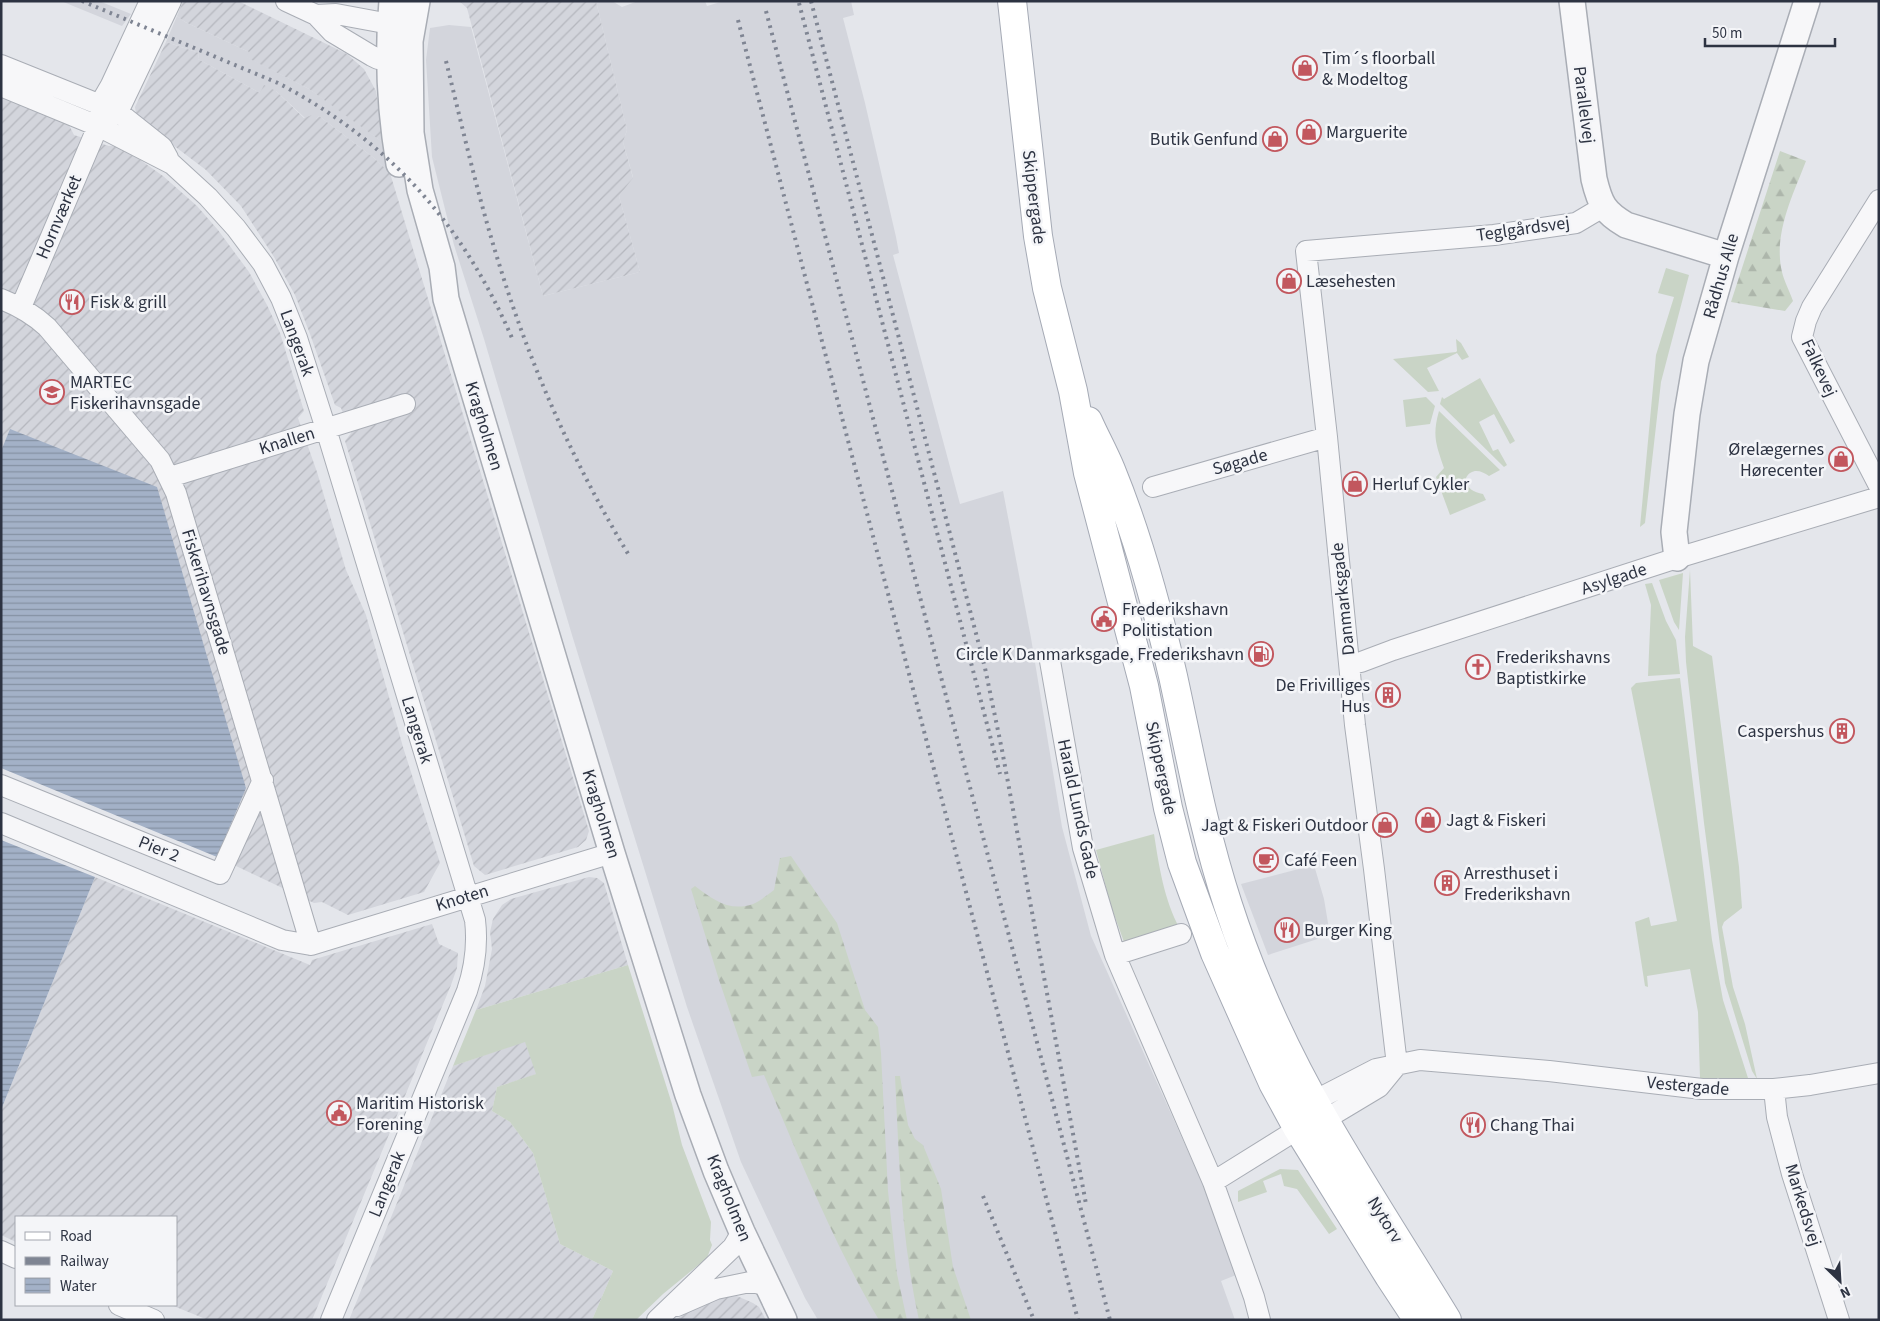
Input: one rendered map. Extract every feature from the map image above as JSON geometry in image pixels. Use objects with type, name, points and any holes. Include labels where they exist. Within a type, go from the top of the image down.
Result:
[{"type":"main road","name":"Skippergade","points":[[1012,1],[1038,236],[1047,288],[1073,390],[1088,473],[1137,654],[1168,808],[1182,863],[1215,953],[1266,1067],[1298,1129]]},
{"type":"main road","name":"Skippergade","points":[[1073,390],[1110,467],[1142,558],[1174,679],[1202,815],[1228,904],[1256,980],[1278,1030],[1319,1110]]},
{"type":"main road","name":"Nytorv","points":[[1319,1110],[1447,1320]]},
{"type":"main road","name":"Nytorv","points":[[1298,1129],[1418,1320]]},
{"type":"street","name":"Hornværket","points":[[21,307],[98,126],[100,104],[111,85],[150,1]]},
{"type":"street","points":[[98,126],[118,112],[171,1]]},
{"type":"street","points":[[286,1],[316,15],[332,32],[378,59],[388,59],[410,41],[391,13],[316,15]]},
{"type":"street","name":"Kragholmen","points":[[417,1],[410,41],[411,133],[420,190],[442,267],[446,298],[612,853],[688,1094],[716,1171],[766,1285],[784,1320]]},
{"type":"street","name":"Parallelvej","points":[[1572,1],[1594,179],[1603,207]]},
{"type":"street","name":"Rådhus Alle","points":[[1677,558],[1674,532],[1687,414],[1696,361],[1726,256],[1807,1]]},
{"type":"street","name":"Kragholmen","points":[[391,13],[388,59],[392,124],[400,170],[432,271],[446,298]]},
{"type":"street","name":"Langerak","points":[[1,65],[118,112],[162,147],[172,164]]},
{"type":"street","name":"Langerak","points":[[1,86],[98,126],[172,164],[208,197],[236,228],[263,264],[281,298],[297,338],[475,920],[477,937],[476,955],[470,982],[331,1320]]},
{"type":"street","name":"Falkevej","points":[[1879,200],[1812,307],[1802,337],[1879,486]]},
{"type":"street","points":[[1603,207],[1614,218],[1626,225],[1726,256]]},
{"type":"street","name":"Teglgårdsvej","points":[[1306,251],[1494,235],[1576,223],[1603,207]]},
{"type":"street","name":"Danmarksgade","points":[[1306,251],[1327,437],[1355,725],[1397,1065]]},
{"type":"street","name":"Fiskerihavnsgade","points":[[1,299],[21,307],[36,316],[160,460],[170,477],[263,780],[311,945]]},
{"type":"street","name":"Knallen","points":[[170,477],[405,404]]},
{"type":"street","name":"Søgade","points":[[1152,487],[1327,437]]},
{"type":"street","name":"Asylgade","points":[[1350,664],[1677,558],[1879,497]]},
{"type":"street","name":"Harald Lunds Gade","points":[[1050,660],[1083,848],[1115,955],[1213,1182],[1254,1297],[1260,1320]]},
{"type":"street","name":"Pier 2","points":[[1,786],[220,874],[263,780]]},
{"type":"street","name":"Pier 2","points":[[1,823],[282,940],[311,945]]},
{"type":"street","name":"Knoten","points":[[311,945],[612,853]]},
{"type":"street","points":[[1115,955],[1182,934]]},
{"type":"street","name":"Vestergade","points":[[1397,1065],[1420,1060],[1497,1065],[1702,1089],[1774,1089],[1879,1074]]},
{"type":"street","points":[[1213,1182],[1298,1129],[1319,1110],[1378,1087],[1397,1065]]},
{"type":"street","name":"Markedsvej","points":[[1774,1089],[1777,1117],[1792,1174],[1839,1320]]},
{"type":"street","points":[[663,1315],[733,1247],[742,1232]]},
{"type":"street","points":[[1,1251],[15,1258]]},
{"type":"street","points":[[663,1315],[716,1290],[750,1282],[766,1285]]},
{"type":"street","points":[[121,1306],[154,1320]]},
{"type":"shaded area","points":[[61,1],[99,1],[131,14],[122,26]]},
{"type":"shaded area","points":[[183,1],[238,1],[347,54],[364,69],[376,91],[385,144],[309,89],[246,57],[249,52],[185,22],[177,16]]},
{"type":"shaded area","points":[[459,1],[596,1],[627,130],[623,142],[633,178],[619,196],[640,272],[543,296],[467,8]]},
{"type":"shaded area","points":[[596,1],[612,1],[622,7],[638,1],[705,1],[707,6],[724,1],[851,1],[854,15],[843,18],[896,237],[899,253],[893,255],[960,504],[1003,491],[1031,638],[1062,827],[1091,936],[1209,1198],[1236,1275],[1221,1281],[1235,1320],[818,1320],[805,1298],[741,1162],[687,1007],[454,245],[432,157],[426,60],[430,28],[449,25],[471,27],[543,296],[640,272],[619,196],[633,177],[623,142],[627,130]]},
{"type":"shaded area","points":[[177,16],[185,22],[249,52],[247,57],[309,89],[338,109],[385,144],[390,173],[374,158],[319,116],[316,119],[305,118],[276,91],[260,93],[198,59],[199,53],[166,42]]},
{"type":"shaded area","points":[[166,42],[199,53],[198,59],[260,93],[264,85],[276,91],[304,118],[312,115],[316,119],[319,116],[374,158],[390,173],[589,831],[586,840],[578,847],[485,875],[474,866],[345,441],[351,433],[341,408],[335,405],[295,295],[274,257],[241,206],[206,170],[140,120],[136,114],[135,107]]},
{"type":"shaded area","points":[[1,97],[69,125],[74,135],[109,146],[119,145],[163,176],[197,206],[218,230],[249,272],[267,305],[280,333],[304,411],[298,418],[317,472],[346,570],[366,615],[403,747],[440,863],[424,892],[348,915],[322,902],[314,903],[217,857],[246,787],[10,430],[1,451]]},
{"type":"shaded area","points":[[1314,865],[1324,899],[1330,935],[1268,955],[1241,884]]},
{"type":"shaded area","points":[[95,877],[310,965],[312,960],[432,924],[439,944],[458,953],[457,968],[451,985],[312,1320],[208,1320],[173,1306],[178,1306],[178,1216],[15,1216],[15,1242],[1,1235],[1,1110]]},
{"type":"shaded area","points":[[589,877],[597,878],[604,883],[628,965],[476,1010],[485,986],[492,949],[490,932],[493,919],[502,905],[511,899]]},
{"type":"shaded area","points":[[525,1041],[537,1074],[497,1087],[492,1111],[510,1122],[533,1153],[560,1244],[613,1271],[592,1320],[349,1320],[453,1066]]},
{"type":"shaded area","points":[[737,1296],[759,1307],[766,1320],[675,1320],[702,1303]]},
{"type":"green space","points":[[1780,151],[1806,161],[1790,201],[1780,243],[1782,272],[1793,301],[1785,311],[1731,302]]},
{"type":"green space","points":[[1666,268],[1689,275],[1661,382],[1645,523],[1640,527],[1656,355],[1674,297],[1658,293]]},
{"type":"green space","points":[[1456,339],[1461,343],[1469,357],[1462,360],[1457,353],[1427,368],[1439,391],[1428,392],[1393,359],[1456,352]]},
{"type":"green space","points":[[1480,378],[1515,441],[1510,444],[1494,414],[1479,422],[1493,451],[1498,449],[1507,465],[1504,467],[1440,404],[1442,397],[1444,399]]},
{"type":"green space","points":[[1426,397],[1435,406],[1430,424],[1406,427],[1403,400]]},
{"type":"green space","points":[[1439,411],[1500,470],[1489,476],[1483,472],[1476,471],[1468,475],[1466,478],[1467,485],[1474,491],[1483,494],[1486,500],[1450,515],[1436,477],[1444,468],[1435,434]]},
{"type":"green space","points":[[1690,570],[1693,646],[1712,656],[1739,867],[1742,908],[1724,922],[1722,927],[1733,987],[1745,1024],[1757,1079],[1752,1071],[1725,983],[1704,823],[1686,662],[1685,637]]},
{"type":"green space","points":[[1683,573],[1679,630],[1674,622],[1659,580]]},
{"type":"green space","points":[[1652,583],[1666,621],[1676,640],[1680,674],[1648,676],[1651,605],[1645,584]]},
{"type":"green space","points":[[1680,678],[1712,940],[1723,1000],[1748,1078],[1700,1078],[1698,1012],[1690,969],[1647,976],[1648,987],[1645,986],[1635,922],[1649,917],[1651,926],[1677,921],[1631,688],[1636,683]]},
{"type":"green space","points":[[1154,834],[1166,895],[1180,929],[1124,942],[1111,906],[1096,850]]},
{"type":"green space","points":[[791,856],[837,923],[865,1010],[878,1027],[888,1191],[897,1274],[907,1320],[879,1320],[862,1291],[832,1230],[764,1075],[752,1077],[691,889],[695,886],[708,896],[729,906],[737,907],[753,904],[774,890],[780,858]]},
{"type":"green space","points":[[628,965],[672,1104],[682,1145],[711,1222],[710,1240],[712,1245],[707,1258],[663,1294],[636,1320],[592,1320],[613,1271],[560,1244],[533,1153],[510,1122],[492,1111],[497,1087],[536,1074],[525,1042],[453,1066],[476,1010]]},
{"type":"green space","points":[[895,1076],[900,1076],[908,1125],[915,1139],[923,1145],[941,1189],[953,1267],[971,1320],[919,1320],[908,1259],[905,1229]]},
{"type":"green space","points":[[1280,1169],[1298,1170],[1337,1229],[1329,1234],[1297,1189],[1284,1186],[1281,1174],[1263,1181],[1267,1192],[1238,1202],[1238,1191]]},
{"type":"water","points":[[10,429],[157,487],[246,788],[217,857],[1,768],[1,451]]},
{"type":"water","points":[[1,840],[95,877],[1,1110]]},
{"type":"railway","points":[[82,1],[278,83],[318,106],[354,131],[388,159],[418,189],[445,222],[470,258],[492,296],[512,338]]},
{"type":"railway","points":[[811,1],[985,668],[1002,750],[1086,1204]]},
{"type":"railway","points":[[799,3],[1000,774]]},
{"type":"railway","points":[[766,11],[1110,1320]]},
{"type":"railway","points":[[738,20],[1078,1320]]},
{"type":"railway","points":[[446,61],[486,218],[501,270],[527,345],[557,418],[591,489],[630,557]]},
{"type":"railway","points":[[983,1196],[1034,1320]]},
{"type":"place","name":"Tim´s floorball & Modeltog","points":[[1305,68]]},
{"type":"place","name":"Marguerite","points":[[1309,132]]},
{"type":"place","name":"Butik Genfund","points":[[1275,139]]},
{"type":"place","name":"Læsehesten","points":[[1289,281]]},
{"type":"place","name":"Fisk & grill","points":[[72,302]]},
{"type":"place","name":"MARTEC Fiskerihavnsgade","points":[[52,392]]},
{"type":"place","name":"Ørelægernes Hørecenter","points":[[1841,459]]},
{"type":"place","name":"Herluf Cykler","points":[[1355,484]]},
{"type":"place","name":"Frederikshavn Politistation","points":[[1104,619]]},
{"type":"place","name":"Circle K Danmarksgade, Frederikshavn","points":[[1261,654]]},
{"type":"place","name":"Frederikshavns Baptistkirke","points":[[1478,667]]},
{"type":"place","name":"De Frivilliges Hus","points":[[1388,695]]},
{"type":"place","name":"Caspershus","points":[[1842,731]]},
{"type":"place","name":"Jagt & Fiskeri","points":[[1428,820]]},
{"type":"place","name":"Jagt & Fiskeri Outdoor","points":[[1385,825]]},
{"type":"place","name":"Café Feen","points":[[1266,860]]},
{"type":"place","name":"Arresthuset i Frederikshavn","points":[[1447,883]]},
{"type":"place","name":"Burger King","points":[[1287,930]]},
{"type":"place","name":"Maritim Historisk Forening","points":[[339,1113]]},
{"type":"place","name":"Chang Thai","points":[[1473,1125]]}]
